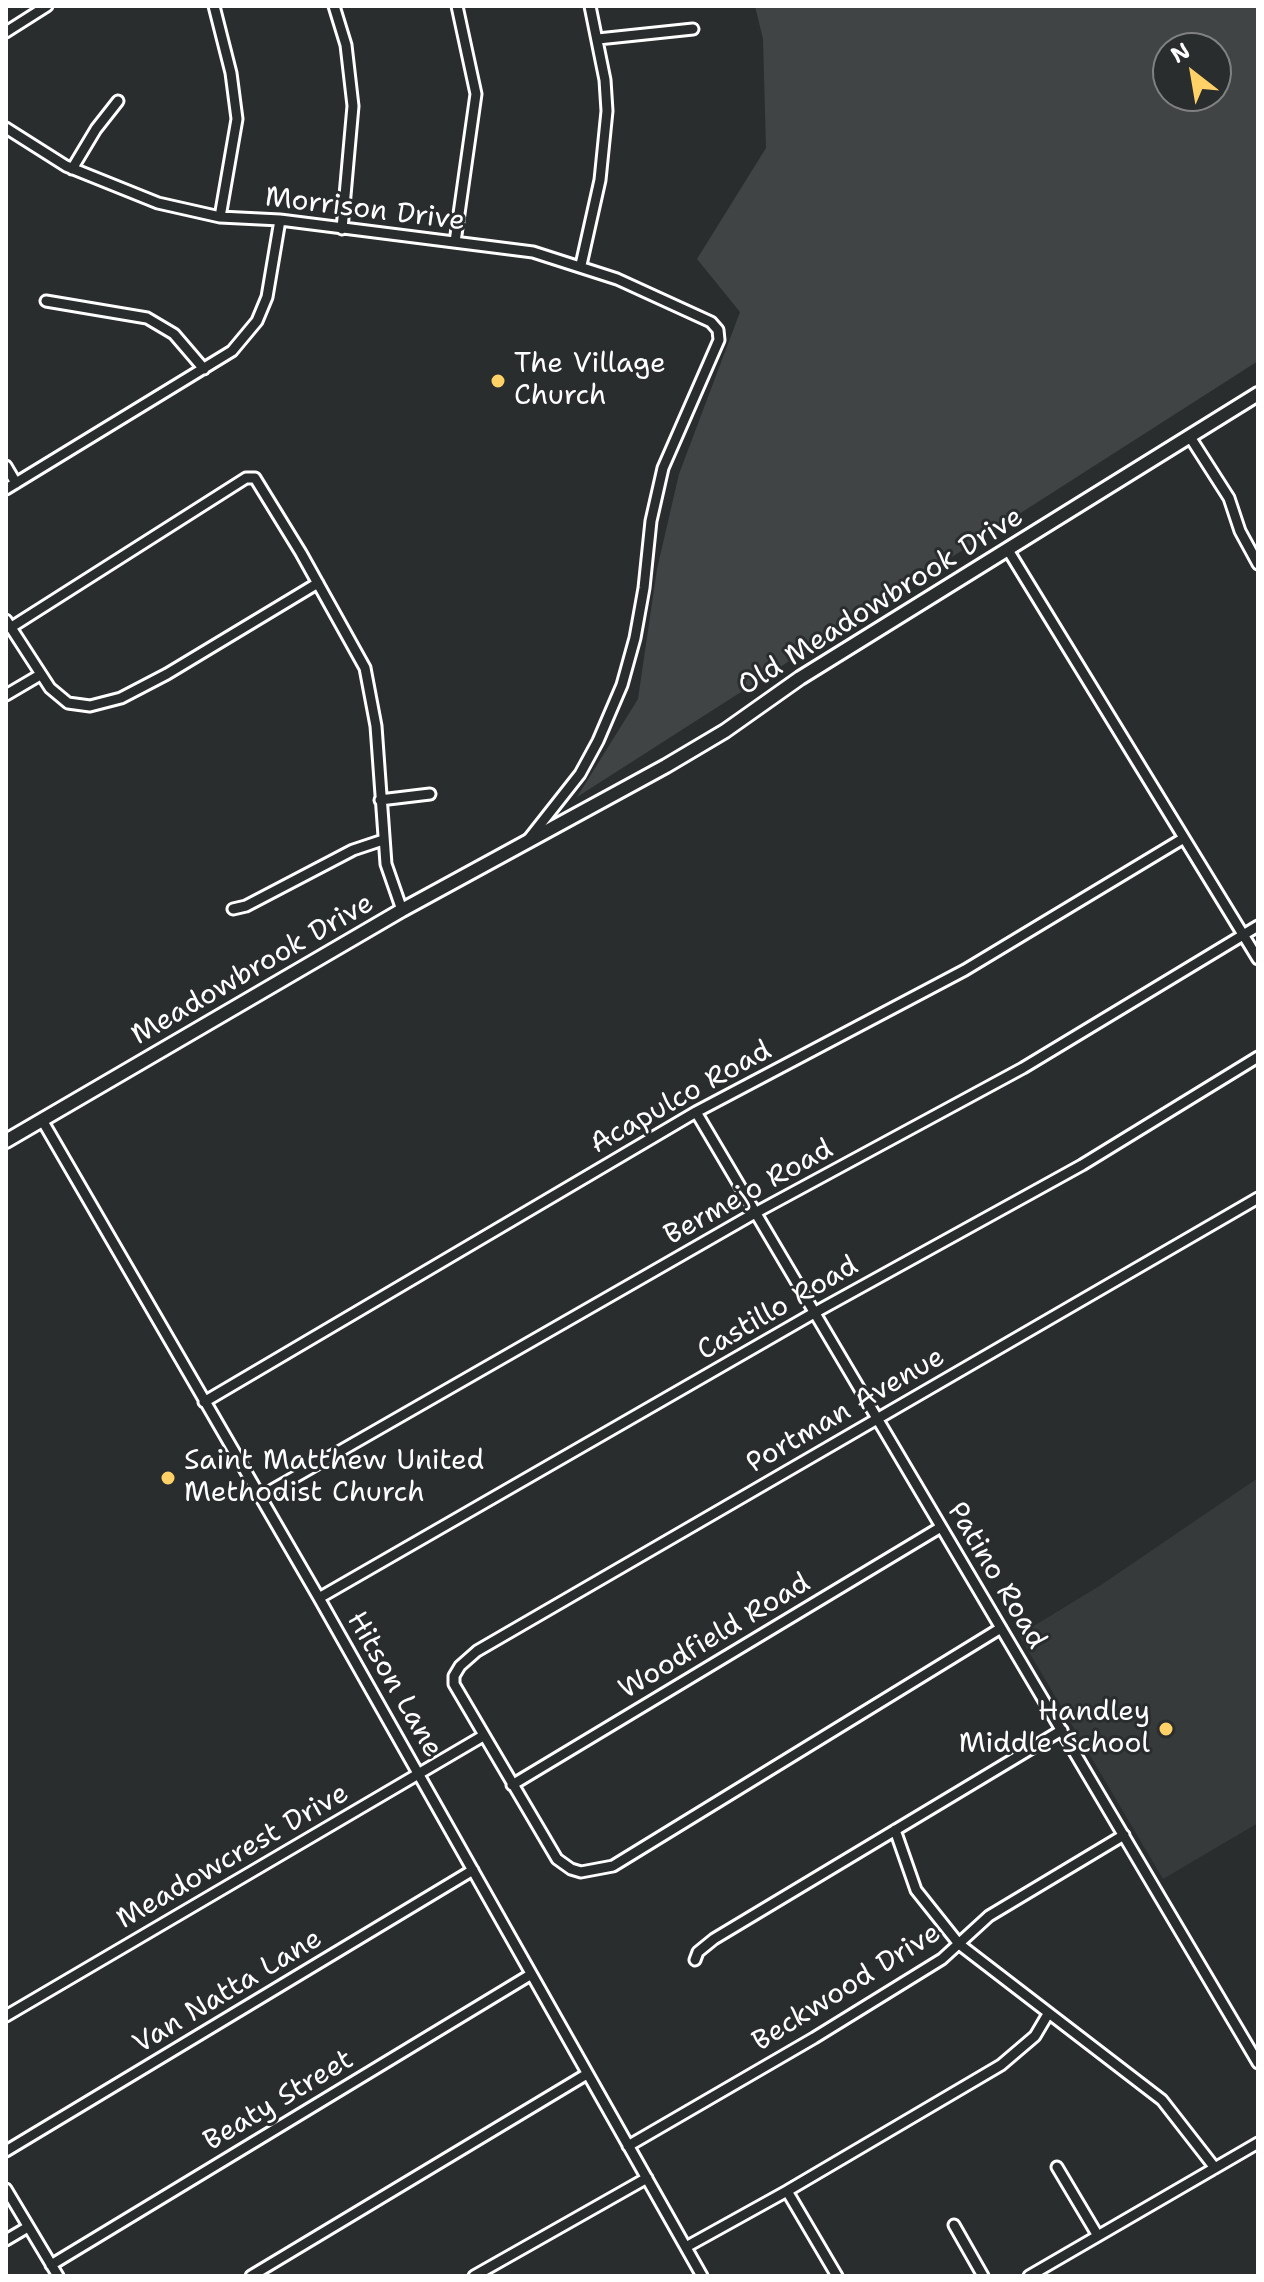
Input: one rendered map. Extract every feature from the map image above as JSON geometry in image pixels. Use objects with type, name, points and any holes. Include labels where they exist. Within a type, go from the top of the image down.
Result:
[{"type":"main road","name":"Old Meadowbrook Drive","points":[[526,843],[725,731],[800,678],[1258,394]]},
{"type":"main road","name":"Meadowbrook Drive","points":[[6,1141],[402,910],[526,843]]},
{"type":"street","points":[[6,32],[47,6]]},
{"type":"street","points":[[214,6],[231,73],[237,119],[220,217]]},
{"type":"street","points":[[334,6],[346,45],[353,106],[342,229]]},
{"type":"street","points":[[455,242],[476,94],[457,6]]},
{"type":"street","points":[[581,265],[600,180],[607,111],[605,80],[590,6]]},
{"type":"street","points":[[598,39],[693,29]]},
{"type":"street","points":[[72,169],[96,129],[118,101]]},
{"type":"street","name":"Morrison Drive","points":[[7,132],[72,169],[158,203],[220,217],[280,220],[533,252],[581,265],[711,322],[719,340],[663,468],[651,521],[635,638],[622,685],[580,774],[526,843]]},
{"type":"street","points":[[6,489],[232,351],[257,321],[267,297],[280,220]]},
{"type":"street","points":[[46,301],[147,318],[174,334],[204,369]]},
{"type":"street","points":[[1190,437],[1229,498],[1240,531],[1258,564]]},
{"type":"street","points":[[6,466],[16,483]]},
{"type":"street","points":[[318,583],[167,674],[112,701],[90,706],[68,703],[50,688],[8,624],[252,477],[318,583],[358,652],[370,684],[386,864],[402,910]]},
{"type":"street","points":[[1008,550],[1258,959]]},
{"type":"street","points":[[6,695],[40,675]]},
{"type":"street","points":[[380,800],[430,794]]},
{"type":"street","name":"Acapulco Road","points":[[204,1402],[696,1112],[965,970],[1184,838]]},
{"type":"street","points":[[233,909],[246,906],[353,850],[383,840]]},
{"type":"street","name":"Bermejo Road","points":[[260,1497],[755,1213],[1023,1068],[1258,926]]},
{"type":"street","name":"Castillo Road","points":[[319,1598],[814,1313],[1082,1165],[1258,1057]]},
{"type":"street","name":"Patino Road","points":[[696,1112],[1258,2063]]},
{"type":"street","name":"Hitson Lane","points":[[42,1120],[419,1773],[702,2276]]},
{"type":"street","name":"Portman Avenue","points":[[483,1736],[454,1684],[454,1676],[460,1666],[477,1651],[1258,1198]]},
{"type":"street","name":"Woodfield Road","points":[[512,1785],[941,1527]]},
{"type":"street","points":[[483,1736],[557,1859],[581,1872],[598,1870],[613,1866],[1001,1628]]},
{"type":"street","points":[[695,1960],[698,1952],[714,1939],[1062,1730]]},
{"type":"street","name":"Meadowcrest Drive","points":[[6,2016],[483,1736]]},
{"type":"street","points":[[895,1830],[916,1890],[959,1944],[1162,2100],[1215,2168]]},
{"type":"street","name":"Beckwood Drive","points":[[628,2146],[942,1959],[989,1916],[1124,1835]]},
{"type":"street","name":"Van Natta Lane","points":[[6,2151],[473,1870]]},
{"type":"street","name":"Beaty Street","points":[[51,2265],[530,1975]]},
{"type":"street","points":[[686,2247],[1001,2065],[1035,2036],[1048,2014]]},
{"type":"street","points":[[251,2276],[587,2074]]},
{"type":"street","points":[[1029,2276],[1258,2143]]},
{"type":"street","points":[[1057,2167],[1098,2236]]},
{"type":"street","points":[[474,2276],[647,2178]]},
{"type":"street","points":[[6,2189],[58,2276]]},
{"type":"street","points":[[787,2191],[837,2276]]},
{"type":"street","points":[[954,2225],[983,2276]]},
{"type":"street","points":[[6,2240],[28,2227]]},
{"type":"shaded area","points":[[755,6],[1258,6],[1258,361],[577,797],[638,699],[657,569],[679,474],[740,312],[697,259],[766,148],[763,39]]},
{"type":"shaded area","name":"Handley Middle School","points":[[1258,1478],[1258,1823],[1163,1879],[1019,1635],[1101,1585]]},
{"type":"place","name":"The Village Church","points":[[498,381]]},
{"type":"place","name":"Saint Matthew United Methodist Church","points":[[168,1478]]},
{"type":"place","name":"Handley Middle School","points":[[1166,1729]]}]
